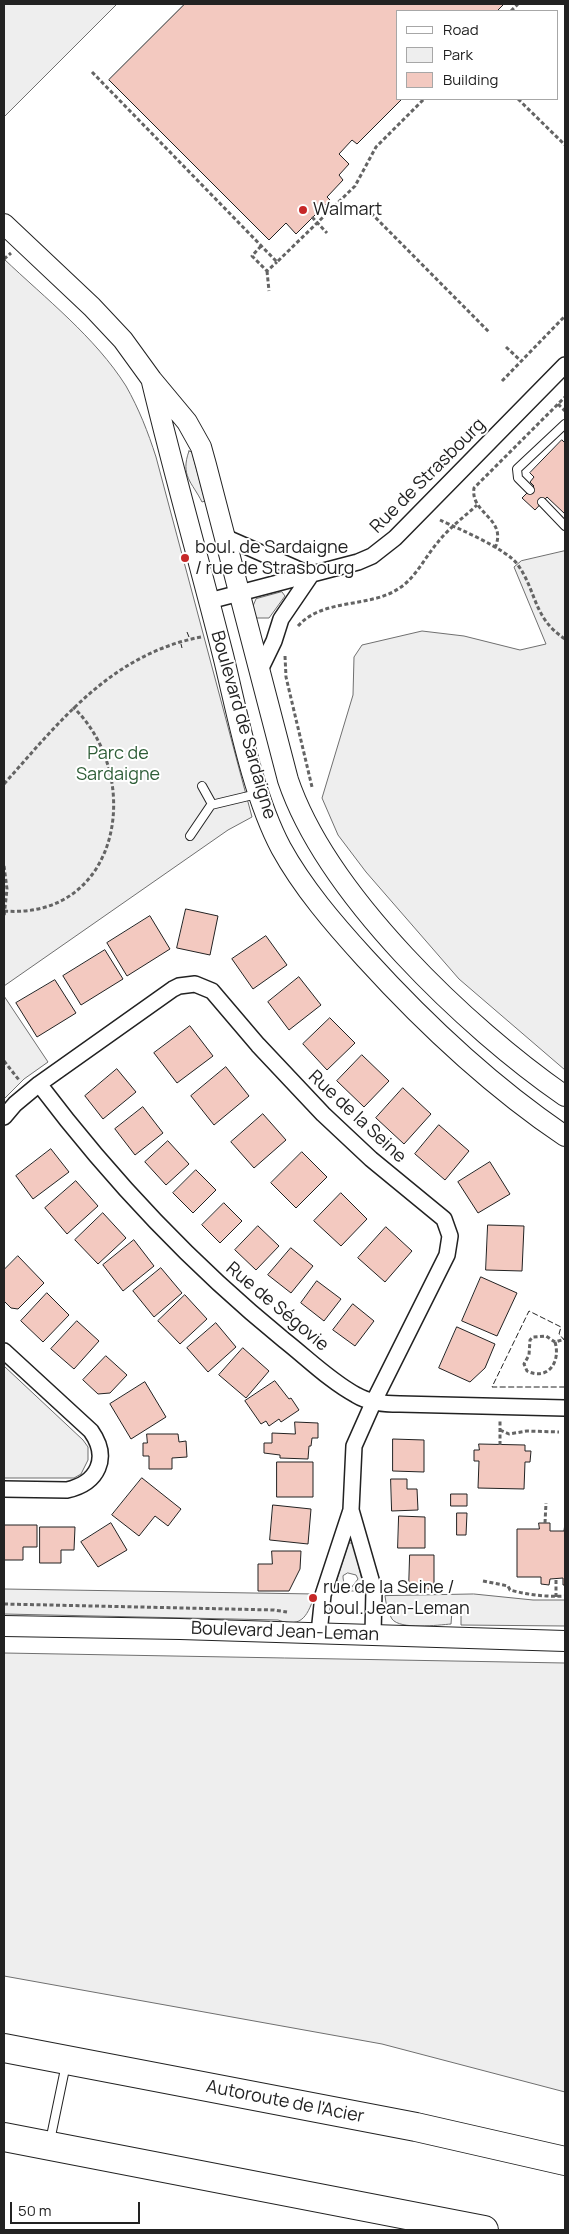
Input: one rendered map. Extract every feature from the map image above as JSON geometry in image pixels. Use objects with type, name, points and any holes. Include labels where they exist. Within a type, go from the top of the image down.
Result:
[{"type":"highway","name":"Autoroute de l'Acier","points":[[4,2048],[416,2127],[565,2161]]},
{"type":"highway","points":[[4,2137],[484,2230]]},
{"type":"street","name":"Boulevard de Sardaigne","points":[[4,224],[105,320],[187,422],[201,447],[293,795],[308,827],[333,868],[378,925],[433,984],[480,1028],[565,1096]]},
{"type":"street","name":"Rue de Strasbourg","points":[[209,601],[358,562],[381,549],[565,365]]},
{"type":"street","name":"Boulevard de Sardaigne","points":[[152,380],[170,457],[259,794],[276,836],[299,878],[326,913],[365,959],[415,1012],[480,1071],[565,1136]]},
{"type":"street","points":[[225,537],[311,575],[281,619],[274,641],[259,672]]},
{"type":"street","name":"Rue de la Seine","points":[[4,1117],[15,1104],[39,1084],[172,989],[195,984],[203,986],[217,996],[263,1051],[323,1114],[371,1159],[444,1219],[450,1236],[447,1254],[374,1401],[354,1446],[351,1510],[323,1595],[319,1632]]},
{"type":"street","name":"Rue de Ségovie","points":[[39,1084],[128,1192],[214,1278],[305,1357],[356,1395],[374,1401],[400,1404],[565,1408]]},
{"type":"street","points":[[4,1351],[91,1431],[100,1446],[100,1456],[99,1464],[91,1479],[77,1488],[67,1490],[4,1489]]},
{"type":"street","name":"Rue de la Seine","points":[[351,1510],[374,1590],[373,1634]]},
{"type":"street","name":"Boulevard Jean-Leman","points":[[4,1626],[319,1632],[565,1640]]},
{"type":"lane","points":[[530,490],[518,478],[517,469],[565,424]]},
{"type":"lane","points":[[542,502],[565,526]]},
{"type":"lane","points":[[202,786],[212,804]]},
{"type":"lane","points":[[190,836],[206,809],[212,804],[259,794]]},
{"type":"lane","points":[[50,2146],[67,2060]]},
{"type":"path","points":[[92,72],[277,262]]},
{"type":"path","points":[[267,271],[355,186],[376,147],[423,100]]},
{"type":"path","points":[[519,100],[565,145]]},
{"type":"path","points":[[371,213],[489,332]]},
{"type":"path","points":[[312,218],[326,233]]},
{"type":"path","points":[[261,246],[252,256],[267,271],[269,291]]},
{"type":"path","points":[[502,381],[565,316]]},
{"type":"path","points":[[506,347],[521,361]]},
{"type":"path","points":[[495,548],[498,538],[496,526],[477,505],[474,498],[474,488],[565,397]]},
{"type":"path","points":[[558,404],[565,411]]},
{"type":"path","points":[[302,622],[308,617],[332,608],[385,596],[406,584],[440,540],[477,505]]},
{"type":"path","points":[[440,520],[495,548],[517,564],[546,624],[565,639]]},
{"type":"path","points":[[4,784],[74,707],[102,682],[135,662],[186,640],[206,636]]},
{"type":"path","points":[[286,650],[284,661],[286,677],[312,788]]},
{"type":"path","points":[[4,911],[26,911],[52,905],[78,889],[98,866],[111,836],[115,798],[108,761],[92,728],[74,707]]},
{"type":"path","points":[[4,866],[7,889],[4,917]]},
{"type":"path","points":[[4,1061],[21,1082]]},
{"type":"path","points":[[546,1336],[555,1342],[558,1353],[556,1361],[550,1370],[540,1375],[527,1372],[524,1364],[529,1355],[530,1340],[533,1337],[546,1336]]},
{"type":"path","points":[[555,1342],[565,1339]]},
{"type":"path","points":[[500,1406],[500,1445]]},
{"type":"path","points":[[500,1430],[510,1434],[527,1431],[559,1432]]},
{"type":"path","points":[[545,1523],[546,1503]]},
{"type":"path","points":[[556,1578],[556,1596]]},
{"type":"path","points":[[483,1581],[508,1586],[510,1590],[525,1594],[565,1596]]},
{"type":"path","name":"Boulevard Jean-Leman","points":[[4,1604],[274,1610],[289,1613]]},
{"type":"green space","points":[[4,4],[117,4],[4,117]]},
{"type":"green space","name":"Parc de Sardaigne","points":[[4,259],[69,319],[100,351],[126,386],[139,412],[156,457],[252,817],[228,830],[4,986]]},
{"type":"green space","points":[[189,451],[192,452],[205,501],[202,502],[188,478],[186,467]]},
{"type":"green space","points":[[565,551],[565,1070],[459,979],[366,872],[338,835],[322,798],[353,695],[354,657],[362,645],[422,631],[464,636],[520,650],[546,644],[514,567],[521,561]]},
{"type":"green space","points":[[282,592],[285,596],[269,618],[255,618],[253,606],[256,599]]},
{"type":"green space","points":[[4,996],[48,1062],[24,1079],[4,1099]]},
{"type":"green space","points":[[4,1366],[83,1440],[88,1447],[88,1460],[81,1474],[74,1478],[4,1478]]},
{"type":"green space","points":[[349,1543],[353,1543],[362,1580],[359,1588],[355,1591],[342,1591],[337,1580]],"holes":[[[348,1573],[356,1575],[358,1579],[351,1588],[347,1587],[343,1576]]]},
{"type":"green space","points":[[4,1589],[315,1594],[307,1613],[299,1621],[293,1623],[278,1620],[4,1614]]},
{"type":"green space","points":[[474,1594],[533,1600],[565,1600],[565,1626],[461,1625],[461,1610],[452,1610],[451,1624],[403,1625],[392,1619],[387,1608],[385,1596]]},
{"type":"green space","points":[[4,1653],[565,1663],[565,2092],[382,2044],[4,1976]]},
{"type":"building","points":[[185,4],[504,4],[498,10],[396,10],[396,100],[401,100],[357,144],[352,140],[339,154],[349,164],[339,175],[343,180],[327,197],[330,200],[296,234],[286,223],[269,240],[109,80]]},
{"type":"building","points":[[562,440],[565,443],[565,514],[547,497],[535,510],[522,498],[534,486],[530,482],[534,477],[530,473]]},
{"type":"building","points":[[186,909],[218,916],[210,955],[177,948]]},
{"type":"building","points":[[150,916],[170,949],[127,976],[107,943]]},
{"type":"building","points":[[266,936],[287,965],[253,989],[232,959]]},
{"type":"building","points":[[105,950],[123,979],[81,1005],[63,976]]},
{"type":"building","points":[[299,977],[321,1005],[289,1030],[268,1002]]},
{"type":"building","points":[[55,980],[76,1013],[37,1037],[16,1003]]},
{"type":"building","points":[[330,1018],[355,1043],[327,1070],[303,1044]]},
{"type":"building","points":[[190,1026],[213,1056],[177,1083],[154,1053]]},
{"type":"building","points":[[362,1055],[389,1081],[364,1107],[337,1081]]},
{"type":"building","points":[[226,1067],[249,1096],[214,1125],[191,1096]]},
{"type":"building","points":[[117,1069],[136,1092],[103,1119],[85,1096]]},
{"type":"building","points":[[403,1088],[431,1114],[404,1144],[376,1118]]},
{"type":"building","points":[[143,1107],[163,1133],[135,1155],[115,1129]]},
{"type":"building","points":[[263,1114],[286,1140],[254,1168],[231,1142]]},
{"type":"building","points":[[439,1125],[469,1151],[445,1180],[415,1154]]},
{"type":"building","points":[[168,1141],[189,1164],[166,1185],[145,1162]]},
{"type":"building","points":[[51,1149],[69,1172],[33,1199],[16,1176]]},
{"type":"building","points":[[302,1152],[327,1177],[296,1208],[271,1183]]},
{"type":"building","points":[[490,1162],[510,1194],[478,1213],[458,1182]]},
{"type":"building","points":[[196,1170],[216,1190],[193,1213],[173,1193]]},
{"type":"building","points":[[76,1181],[98,1206],[67,1234],[45,1208]]},
{"type":"building","points":[[341,1193],[367,1219],[341,1246],[314,1221]]},
{"type":"building","points":[[224,1203],[242,1221],[220,1243],[202,1225]]},
{"type":"building","points":[[103,1213],[126,1238],[98,1264],[75,1240]]},
{"type":"building","points":[[488,1225],[524,1226],[522,1271],[486,1270]]},
{"type":"building","points":[[258,1226],[279,1246],[256,1270],[235,1250]]},
{"type":"building","points":[[386,1227],[412,1251],[385,1282],[358,1258]]},
{"type":"building","points":[[134,1240],[154,1266],[123,1291],[103,1265]]},
{"type":"building","points":[[291,1248],[313,1266],[291,1293],[268,1275]]},
{"type":"building","points":[[18,1256],[44,1283],[18,1309],[11,1308],[4,1301],[4,1270]]},
{"type":"building","points":[[161,1268],[182,1293],[154,1317],[133,1291]]},
{"type":"building","points":[[481,1277],[517,1293],[497,1336],[462,1321]]},
{"type":"building","points":[[317,1281],[341,1299],[324,1321],[301,1303]]},
{"type":"building","points":[[47,1293],[69,1315],[43,1342],[21,1321]]},
{"type":"building","points":[[185,1295],[207,1319],[180,1344],[158,1321]]},
{"type":"building","points":[[353,1304],[374,1321],[355,1346],[333,1330]]},
{"type":"building","points":[[77,1321],[99,1341],[74,1369],[51,1349]]},
{"type":"building","points":[[216,1323],[236,1347],[208,1372],[187,1348]]},
{"type":"building","points":[[457,1327],[495,1344],[485,1368],[470,1382],[439,1368]]},
{"type":"building","points":[[243,1348],[269,1371],[246,1398],[219,1375]]},
{"type":"building","points":[[106,1356],[127,1375],[110,1393],[98,1394],[83,1380]]},
{"type":"building","points":[[275,1381],[299,1410],[281,1422],[279,1419],[269,1426],[266,1421],[261,1424],[245,1401]]},
{"type":"building","points":[[145,1382],[166,1417],[131,1439],[110,1404]]},
{"type":"building","points":[[295,1422],[318,1423],[318,1438],[312,1438],[308,1459],[280,1458],[280,1455],[264,1453],[264,1443],[272,1443],[272,1433],[295,1434]]},
{"type":"building","points":[[147,1434],[178,1434],[179,1442],[186,1441],[187,1457],[172,1458],[172,1469],[149,1469],[149,1456],[143,1456],[143,1443],[147,1443]]},
{"type":"building","points":[[393,1439],[424,1440],[424,1472],[393,1471]]},
{"type":"building","points":[[479,1444],[525,1445],[525,1451],[531,1451],[530,1462],[525,1462],[524,1489],[478,1488],[479,1461],[474,1461],[474,1450],[479,1450]]},
{"type":"building","points":[[277,1462],[313,1462],[313,1497],[277,1497]]},
{"type":"building","points":[[142,1478],[181,1509],[168,1526],[155,1516],[139,1536],[112,1515]]},
{"type":"building","points":[[391,1479],[407,1479],[407,1489],[417,1489],[418,1510],[392,1511]]},
{"type":"building","points":[[451,1494],[467,1494],[467,1506],[451,1506]]},
{"type":"building","points":[[273,1505],[311,1509],[308,1544],[270,1540]]},
{"type":"building","points":[[457,1513],[467,1513],[466,1535],[457,1535]]},
{"type":"building","points":[[399,1516],[425,1517],[425,1548],[398,1548]]},
{"type":"building","points":[[111,1523],[127,1550],[98,1567],[81,1542]]},
{"type":"building","points":[[539,1523],[550,1523],[550,1531],[564,1531],[565,1523],[565,1585],[563,1585],[563,1578],[550,1579],[549,1585],[541,1584],[541,1577],[517,1577],[517,1529],[539,1529]]},
{"type":"building","points":[[4,1525],[37,1525],[37,1547],[23,1547],[23,1560],[4,1560]]},
{"type":"building","points":[[40,1527],[75,1527],[74,1550],[61,1550],[61,1563],[40,1563]]},
{"type":"building","points":[[272,1551],[301,1551],[300,1569],[289,1591],[258,1591],[258,1564],[272,1564]]},
{"type":"building","points":[[410,1555],[434,1555],[434,1589],[409,1589]]},
{"type":"fence","points":[[187,632],[189,637]]},
{"type":"fence","points":[[181,644],[182,648]]},
{"type":"fence","points":[[565,1341],[559,1334],[561,1327],[529,1311],[492,1387],[565,1387],[565,1375]]},
{"type":"place","name":"Walmart","points":[[303,210]]},
{"type":"place","name":"boul. de Sardaigne / rue de Strasbourg","points":[[185,558]]},
{"type":"place","name":"rue de la Seine / boul. Jean-Leman","points":[[313,1598]]}]
